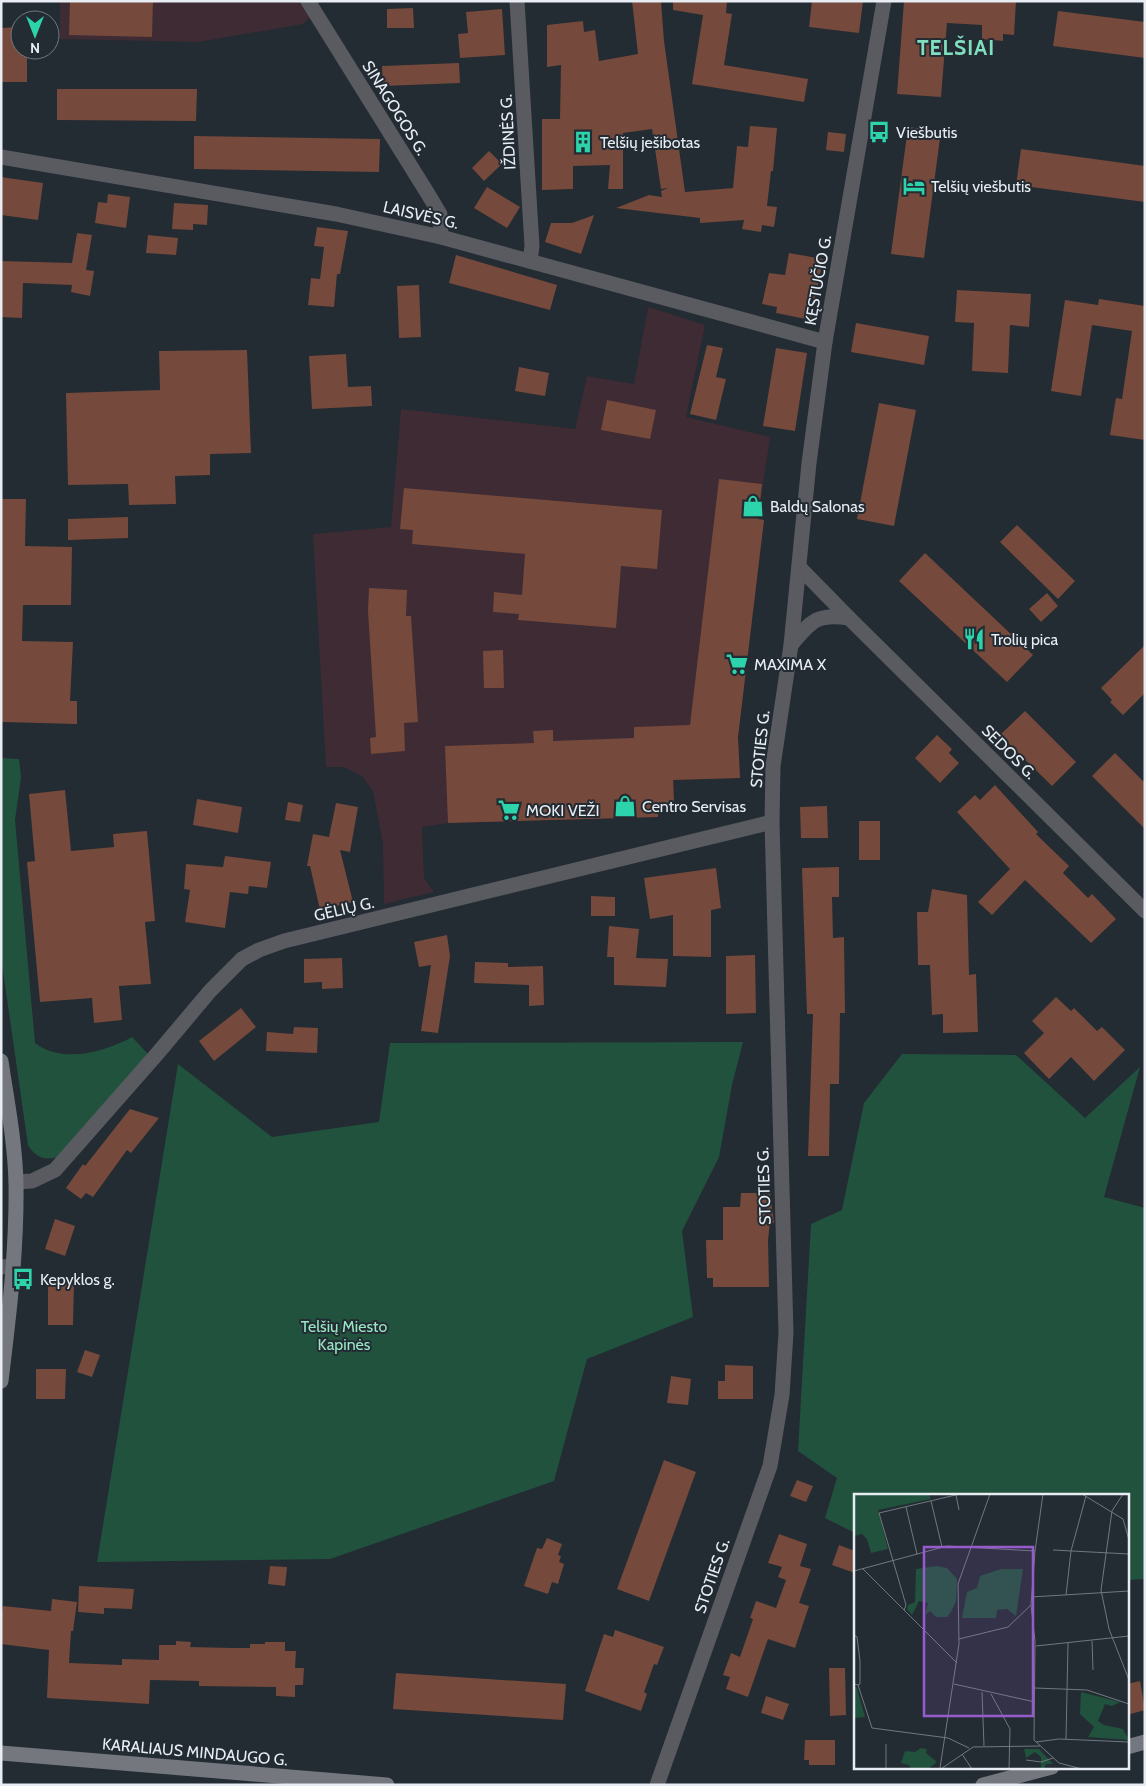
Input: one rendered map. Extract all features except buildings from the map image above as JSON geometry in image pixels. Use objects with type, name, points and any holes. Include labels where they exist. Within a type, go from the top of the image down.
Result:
[{"type":"main road","points":[[1,1061],[14,1146],[16,1182],[7,1266],[1,1382]]},
{"type":"main road","points":[[1128,1746],[1145,1742]]},
{"type":"main road","name":"KARALIAUS MINDAUGO G.","points":[[1,1753],[386,1785]]},
{"type":"main road","points":[[983,1785],[1048,1768]]},
{"type":"street","name":"SINAGOGOS G.","points":[[308,1],[440,214],[441,237]]},
{"type":"street","name":"IŽDINĖS G.","points":[[518,1],[532,246],[530,261]]},
{"type":"street","name":"KĘSTUČIO G.","points":[[800,567],[808,463],[825,342],[884,1]]},
{"type":"street","name":"LAISVĖS G.","points":[[1,157],[336,214],[441,237],[825,342]]},
{"type":"street","name":"SEDOS G.","points":[[800,567],[849,618],[1145,910]]},
{"type":"street","name":"STOTIES G.","points":[[657,1785],[770,1466],[782,1395],[786,1333],[772,822],[773,766],[791,645],[800,567]]},
{"type":"street","points":[[791,645],[816,618],[831,616],[849,618]]},
{"type":"street","name":"GĖLIŲ G.","points":[[16,1182],[32,1181],[55,1170],[210,991],[242,959],[259,950],[284,941],[772,822]]},
{"type":"shaded area","points":[[60,1],[308,1],[314,13],[303,24],[198,42],[60,39]]},
{"type":"shaded area","points":[[648,307],[705,325],[686,417],[770,437],[758,519],[764,520],[738,737],[740,778],[674,780],[674,803],[658,804],[658,817],[448,823],[422,827],[424,878],[434,892],[384,904],[383,844],[373,791],[362,776],[343,767],[326,767],[313,534],[391,527],[401,409],[575,429],[587,376],[634,384]]},
{"type":"green space","points":[[1,758],[19,759],[21,777],[15,820],[35,1043],[58,1053],[84,1054],[109,1047],[132,1037],[148,1054],[62,1156],[51,1158],[38,1156],[28,1145],[1,957]]},
{"type":"green space","name":"Telšių Miesto Kapinės","points":[[743,1042],[732,1085],[719,1157],[682,1231],[693,1317],[587,1359],[554,1481],[330,1559],[97,1562],[178,1064],[272,1137],[379,1122],[390,1043]]},
{"type":"green space","points":[[902,1054],[1016,1055],[1085,1118],[1140,1067],[1104,1197],[1145,1208],[1145,1579],[1128,1580],[1128,1494],[854,1494],[854,1532],[825,1518],[837,1478],[798,1451],[811,1224],[842,1210],[864,1103]]},
{"type":"place","name":"Viešbutis","points":[[879,132]]},
{"type":"place","name":"Telšių ješibotas","points":[[583,142]]},
{"type":"place","name":"Telšių viešbutis","points":[[914,186]]},
{"type":"place","name":"Baldų Salonas","points":[[753,506]]},
{"type":"place","name":"Trolių pica","points":[[974,639]]},
{"type":"place","name":"MAXIMA X","points":[[737,664]]},
{"type":"place","name":"Centro Servisas","points":[[625,806]]},
{"type":"place","name":"MOKI VEŽI","points":[[509,810]]},
{"type":"place","name":"Kepyklos g.","points":[[23,1279]]},
{"type":"district","name":"TELŠIAI","points":[[956,47]]}]
